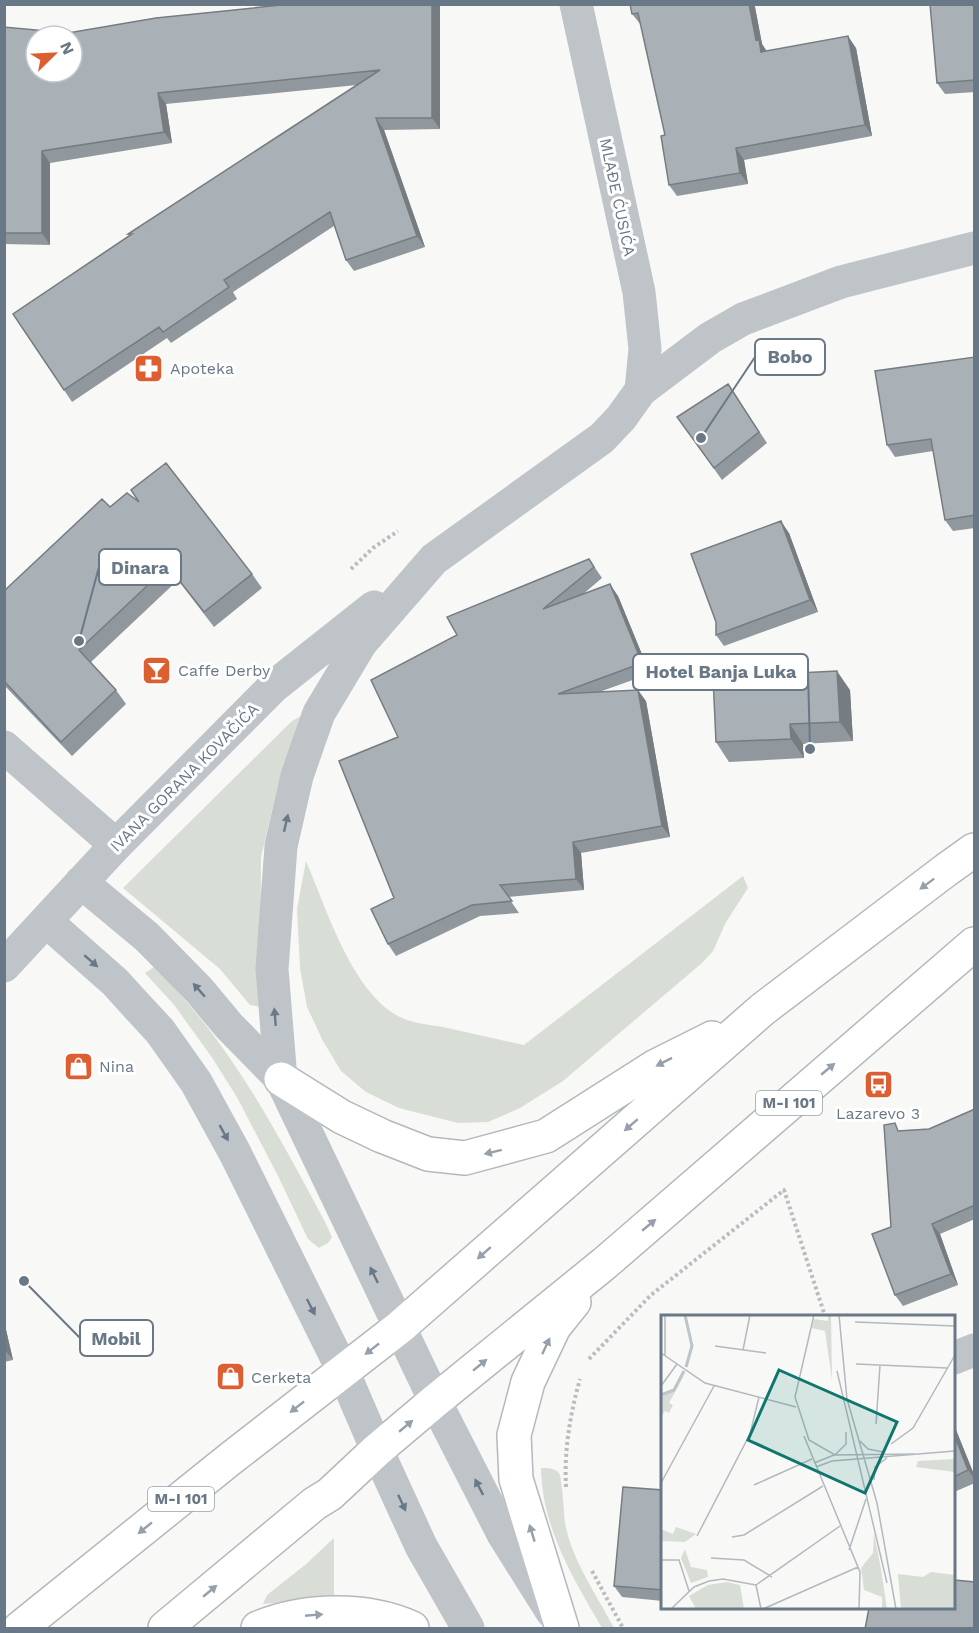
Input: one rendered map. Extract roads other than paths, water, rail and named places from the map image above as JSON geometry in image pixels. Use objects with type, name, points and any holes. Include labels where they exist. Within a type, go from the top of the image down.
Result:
[{"type":"main road","name":"M-I 101","points":[[20,1629],[230,1459],[400,1327],[754,1017],[975,850]]},
{"type":"main road","name":"M-I 101","points":[[165,1629],[314,1504],[330,1494],[435,1401],[605,1263],[975,944]]},
{"type":"main road","points":[[281,1079],[342,1117],[382,1136],[428,1154],[465,1158],[546,1136],[656,1066],[754,1017]]},
{"type":"main road","points":[[562,1629],[516,1479],[514,1435],[528,1382],[555,1327],[605,1263]]},
{"type":"main road","points":[[258,1629],[284,1619],[313,1615],[353,1614],[377,1617],[412,1629]]},
{"type":"street","name":"MLAĐE ĆUSIĆA","points":[[576,4],[639,292],[645,349],[641,390]]},
{"type":"street","points":[[281,1079],[272,969],[281,846],[297,776],[319,712],[360,643],[435,559],[602,438],[621,418],[641,390],[710,338],[743,319],[841,282],[975,248]]},
{"type":"street","name":"IVANA GORANA KOVAČIĆA","points":[[4,966],[116,845],[273,687],[435,559]]},
{"type":"street","points":[[4,747],[116,845]]},
{"type":"street","points":[[81,882],[147,937],[281,1079],[435,1401],[503,1534],[562,1629]]},
{"type":"street","points":[[47,922],[115,982],[160,1031],[196,1082],[236,1153],[344,1371],[421,1546],[468,1629]]},
{"type":"street","points":[[955,1358],[975,1350]]},
{"type":"place","name":"Apoteka","points":[[149,368]]},
{"type":"place","name":"Bobo","points":[[701,438]]},
{"type":"place","name":"Dinara","points":[[79,641]]},
{"type":"place","name":"Caffe Derby","points":[[157,670]]},
{"type":"place","name":"Hotel Banja Luka","points":[[810,749]]},
{"type":"place","name":"Nina","points":[[78,1066]]},
{"type":"place","name":"Lazarevo 3","points":[[878,1085]]},
{"type":"place","name":"Mobil","points":[[24,1281]]},
{"type":"place","name":"Cerketa","points":[[230,1377]]}]
